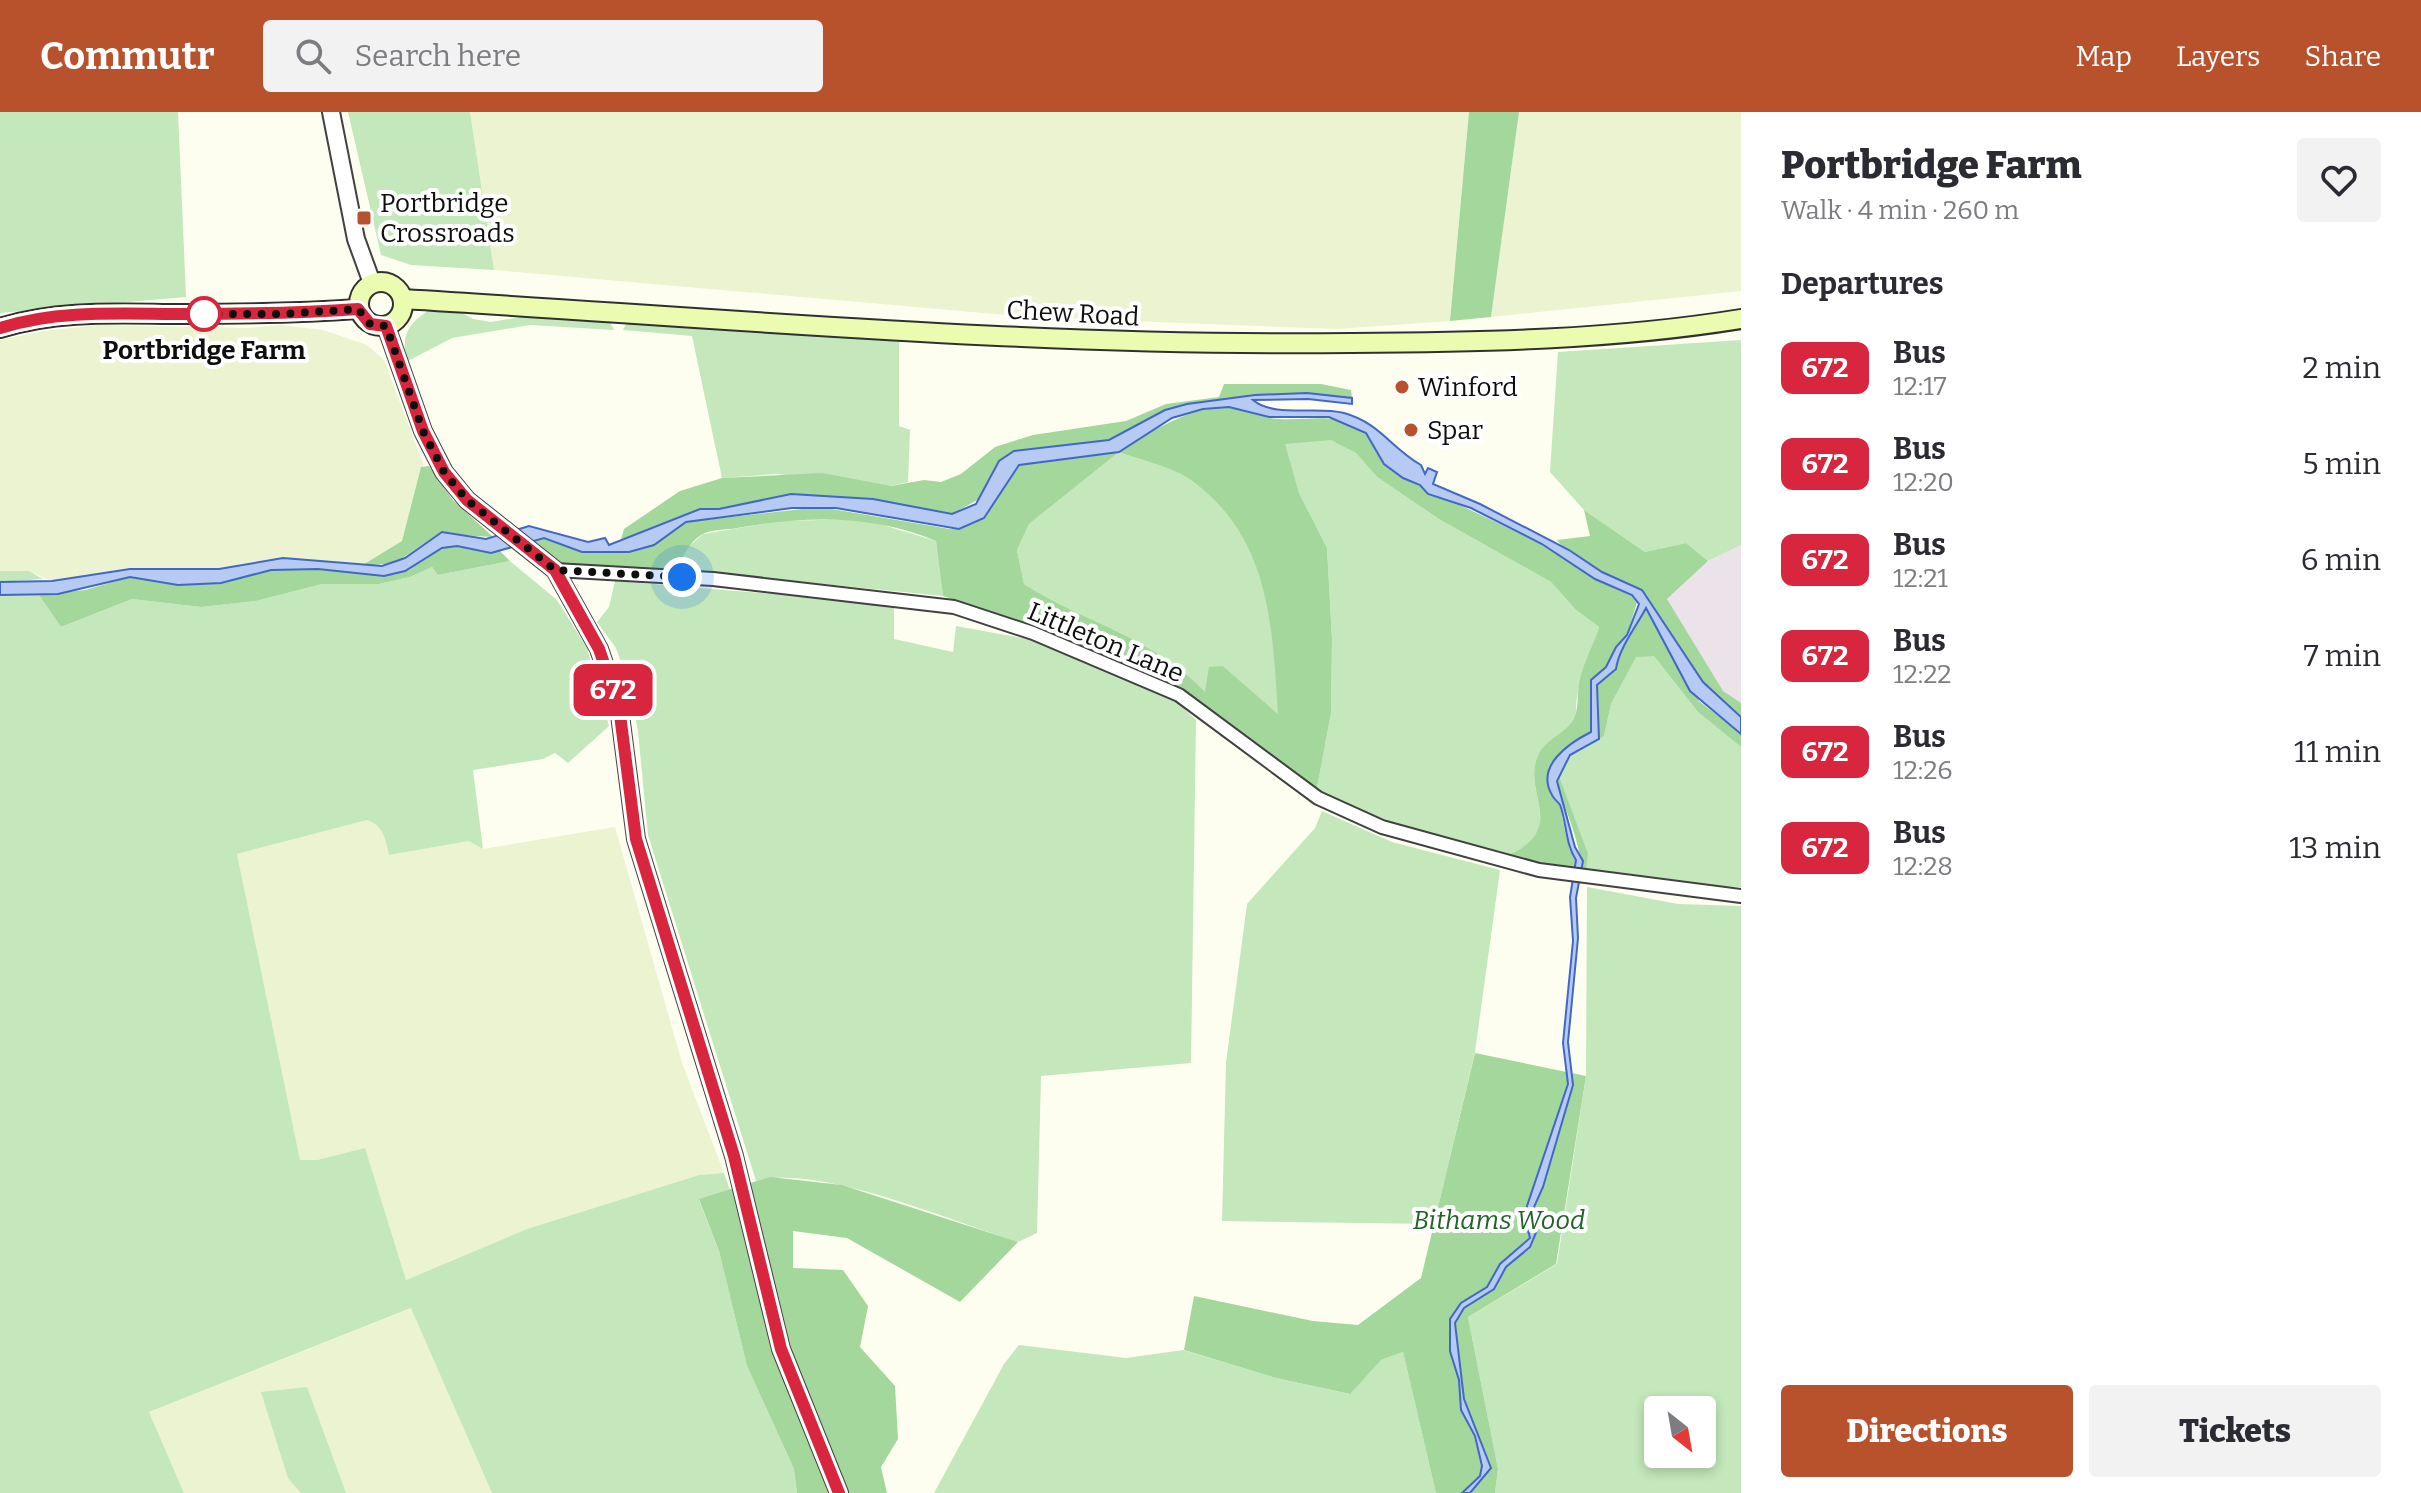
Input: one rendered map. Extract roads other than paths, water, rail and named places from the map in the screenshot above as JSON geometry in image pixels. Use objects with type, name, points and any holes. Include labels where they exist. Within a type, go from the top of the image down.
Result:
[{"type":"main road","points":[[372,283],[392,284],[403,299],[401,314],[386,326],[370,324],[358,309],[362,291],[372,283]]},
{"type":"main road","name":"Chew Road","points":[[403,299],[1116,343],[1491,342],[1594,335],[1741,319]]},
{"type":"main road","points":[[0,328],[60,316],[108,313],[283,314],[358,309]]},
{"type":"street","points":[[331,112],[356,239],[372,283]]},
{"type":"street","points":[[386,326],[423,431],[444,472],[467,500],[555,570],[599,649],[619,707],[636,839],[734,1156],[781,1349],[839,1493]]},
{"type":"street","name":"Littleton Lane","points":[[555,570],[713,579],[954,607],[1048,639],[1179,695],[1318,798],[1382,827],[1539,870],[1663,889],[1741,896]]},
{"type":"water","points":[[1307,393],[1352,398],[1352,404],[1308,399],[1253,400],[1272,409],[1333,411],[1356,417],[1421,465],[1425,474],[1428,468],[1437,472],[1433,484],[1480,504],[1569,550],[1602,572],[1642,590],[1703,682],[1741,717],[1741,734],[1690,691],[1646,608],[1624,645],[1616,669],[1597,685],[1599,739],[1570,755],[1557,781],[1575,847],[1583,861],[1576,898],[1578,938],[1568,1042],[1573,1085],[1543,1187],[1534,1207],[1538,1228],[1530,1247],[1506,1267],[1494,1289],[1464,1308],[1455,1323],[1464,1399],[1491,1468],[1470,1493],[1462,1493],[1480,1476],[1482,1466],[1475,1436],[1461,1410],[1459,1380],[1450,1351],[1450,1319],[1461,1303],[1487,1287],[1500,1264],[1530,1238],[1524,1215],[1568,1084],[1563,1043],[1573,941],[1570,897],[1576,860],[1560,805],[1548,784],[1548,774],[1551,765],[1565,749],[1591,732],[1591,680],[1606,667],[1616,647],[1627,635],[1639,604],[1632,595],[1595,579],[1542,544],[1471,508],[1428,494],[1420,485],[1403,478],[1384,464],[1366,433],[1329,417],[1269,417],[1229,407],[1203,409],[1172,418],[1119,452],[1019,465],[984,518],[959,529],[836,508],[792,508],[686,522],[654,545],[629,552],[582,552],[544,538],[491,553],[457,546],[442,548],[405,571],[384,576],[318,569],[271,570],[221,583],[178,585],[130,577],[58,594],[0,595],[0,582],[52,581],[130,569],[219,569],[283,558],[382,566],[405,558],[442,532],[486,539],[529,526],[588,542],[605,538],[609,545],[700,509],[719,509],[791,494],[873,499],[952,514],[976,504],[999,461],[1014,451],[1109,440],[1165,410],[1187,404],[1255,395]]},
{"type":"place","name":"Portbridge Crossroads","points":[[364,218]]},
{"type":"place","name":"Portbridge Farm","points":[[204,314]]},
{"type":"place","name":"Winford","points":[[1402,387]]},
{"type":"place","name":"Spar","points":[[1411,430]]},
{"type":"park label","name":"Bithams Wood","points":[[1499,1220]]}]
